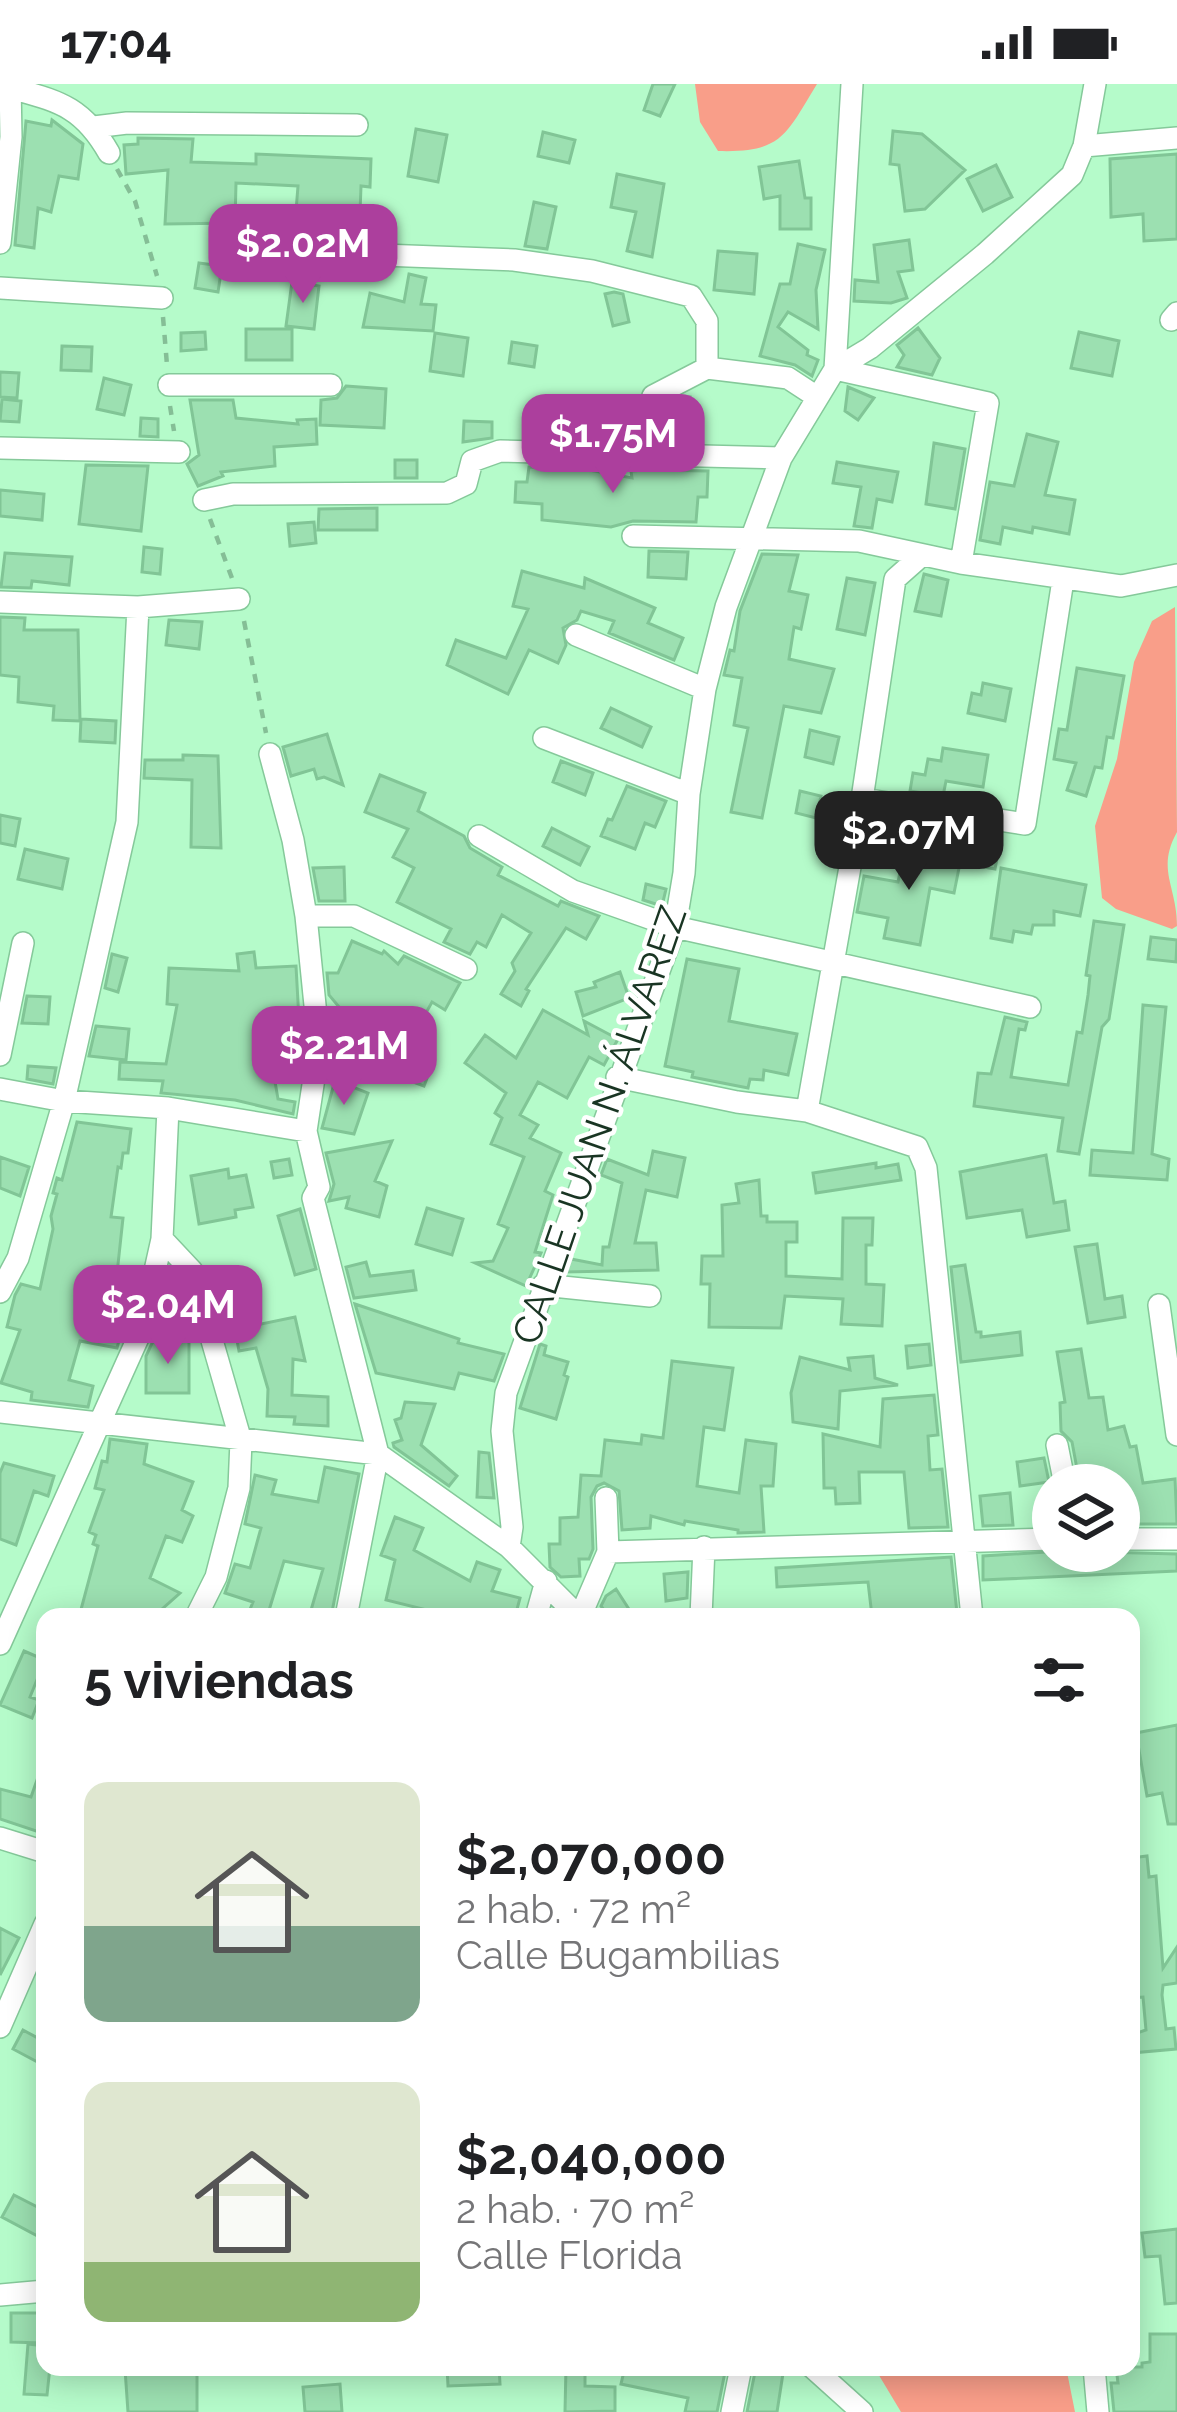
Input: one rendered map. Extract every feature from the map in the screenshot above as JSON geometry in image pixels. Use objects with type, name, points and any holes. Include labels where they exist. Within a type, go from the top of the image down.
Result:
[{"type":"street","points":[[835,369],[852,84]]},
{"type":"street","points":[[835,369],[870,348],[985,254],[1072,175],[1084,146],[1095,84]]},
{"type":"street","points":[[0,243],[6,86],[67,106],[94,127],[109,153]]},
{"type":"street","points":[[94,127],[128,123],[357,124]]},
{"type":"street","points":[[1084,146],[1177,138]]},
{"type":"street","points":[[355,254],[514,260],[592,271],[691,296],[707,321],[707,368]]},
{"type":"street","points":[[0,288],[162,298]]},
{"type":"street","points":[[653,396],[707,368],[788,378],[817,397]]},
{"type":"street","points":[[835,369],[988,403],[961,563]]},
{"type":"street","name":"CALLE JUAN N. ÁLVAREZ","points":[[509,1547],[512,1527],[502,1431],[506,1393],[674,926],[705,688],[726,607],[781,458],[835,369]]},
{"type":"street","points":[[169,385],[331,385]]},
{"type":"street","points":[[0,448],[179,452]]},
{"type":"street","points":[[204,500],[233,494],[447,493],[466,484],[472,461],[500,452],[781,458]]},
{"type":"street","points":[[633,536],[859,541],[961,563],[1121,586],[1177,574]]},
{"type":"street","points":[[859,541],[895,579]]},
{"type":"street","points":[[807,1111],[895,579],[921,556]]},
{"type":"street","points":[[862,799],[1025,824],[1063,580]]},
{"type":"street","points":[[0,602],[138,607],[239,599]]},
{"type":"street","points":[[0,1292],[18,1258],[64,1101],[127,821],[138,607]]},
{"type":"street","points":[[576,635],[705,688]]},
{"type":"street","points":[[544,738],[689,794]]},
{"type":"street","points":[[270,754],[293,840],[317,1024],[306,1132],[319,1187],[313,1198],[378,1454],[348,1608]]},
{"type":"street","points":[[479,836],[574,891],[674,926],[1030,1007]]},
{"type":"street","points":[[306,916],[354,916],[466,970]]},
{"type":"street","points":[[0,1055],[23,944]]},
{"type":"street","points":[[617,1077],[807,1111],[916,1147],[926,1168],[971,1608]]},
{"type":"street","points":[[0,1089],[64,1101],[168,1108],[306,1132]]},
{"type":"street","points":[[0,1644],[142,1328],[162,1239],[168,1108]]},
{"type":"street","points":[[162,1239],[192,1271],[241,1441],[238,1487],[216,1577],[200,1608]]},
{"type":"street","points":[[542,1285],[650,1296]]},
{"type":"street","points":[[1159,1305],[1177,1435]]},
{"type":"street","points":[[0,1412],[378,1454],[509,1547],[572,1608]]},
{"type":"street","points":[[1057,1445],[1061,1464]]},
{"type":"street","points":[[584,1608],[608,1552],[606,1498]]},
{"type":"street","points":[[1140,1538],[1177,1539]]},
{"type":"street","points":[[608,1552],[1032,1541]]},
{"type":"street","points":[[701,1608],[704,1547]]},
{"type":"street","points":[[538,1608],[546,1581]]},
{"type":"street","points":[[0,1838],[36,1849]]},
{"type":"street","points":[[0,2027],[36,1945]]},
{"type":"street","points":[[0,2295],[36,2292]]},
{"type":"street","points":[[732,2412],[739,2376]]},
{"type":"street","points":[[823,2376],[862,2412]]},
{"type":"street","points":[[1095,2376],[1099,2412]]},
{"type":"path","points":[[109,153],[135,201],[152,250],[179,452]]},
{"type":"path","points":[[204,500],[239,599],[270,754]]},
{"type":"shaded area","points":[[695,84],[817,84],[789,128],[770,144],[718,151],[700,122]]},
{"type":"shaded area","points":[[1175,607],[1177,832],[1168,868],[1177,926],[1172,929],[1116,909],[1102,898],[1095,826],[1117,759],[1134,662],[1152,621]]},
{"type":"shaded area","points":[[879,2376],[1068,2376],[1075,2412],[901,2412]]},
{"type":"building","points":[[653,84],[675,84],[660,116],[644,110]]},
{"type":"building","points":[[52,120],[83,144],[78,179],[59,176],[51,212],[38,208],[34,248],[15,245],[26,121],[51,126]]},
{"type":"building","points":[[416,129],[447,135],[438,182],[408,176]]},
{"type":"building","points":[[893,131],[922,134],[965,170],[925,209],[905,211],[899,165],[890,164]]},
{"type":"building","points":[[543,132],[575,140],[569,163],[538,156]]},
{"type":"building","points":[[138,138],[193,139],[191,162],[256,164],[256,154],[371,159],[370,187],[361,186],[359,239],[335,249],[336,214],[296,211],[298,186],[236,183],[235,223],[165,224],[168,170],[126,174],[124,145],[138,144]]},
{"type":"building","points":[[1177,154],[1177,239],[1144,241],[1143,214],[1111,217],[1110,159]]},
{"type":"building","points":[[799,161],[805,198],[811,198],[811,229],[780,229],[780,196],[764,199],[759,167]]},
{"type":"building","points":[[996,165],[1012,197],[983,211],[967,179]]},
{"type":"building","points":[[617,174],[664,184],[652,257],[627,251],[636,212],[611,207]]},
{"type":"building","points":[[534,202],[556,207],[547,249],[525,246]]},
{"type":"building","points":[[909,240],[913,270],[898,272],[907,298],[891,303],[854,301],[855,280],[878,282],[874,245]]},
{"type":"building","points":[[798,244],[825,250],[816,290],[818,329],[788,312],[778,327],[818,360],[812,376],[795,365],[760,356],[780,284],[790,284]]},
{"type":"building","points":[[718,251],[757,254],[754,294],[714,290]]},
{"type":"building","points":[[199,263],[222,266],[218,292],[195,288]]},
{"type":"building","points":[[409,274],[426,278],[421,304],[436,305],[433,331],[363,327],[370,293],[404,302]]},
{"type":"building","points":[[292,282],[319,286],[314,329],[286,326]]},
{"type":"building","points":[[605,294],[623,294],[629,322],[613,326]]},
{"type":"building","points":[[918,328],[940,358],[932,375],[897,367],[904,355],[897,345]]},
{"type":"building","points":[[246,329],[292,329],[292,360],[246,360]]},
{"type":"building","points":[[205,332],[206,349],[181,351],[181,333]]},
{"type":"building","points":[[1079,332],[1119,341],[1112,376],[1071,368]]},
{"type":"building","points":[[435,333],[468,338],[463,376],[430,371]]},
{"type":"building","points":[[512,342],[537,346],[534,367],[509,363]]},
{"type":"building","points":[[62,346],[92,347],[91,371],[61,370]]},
{"type":"building","points":[[0,372],[19,373],[17,398],[0,397]]},
{"type":"building","points":[[104,378],[131,385],[124,415],[97,409]]},
{"type":"building","points":[[346,386],[386,389],[384,428],[320,425],[321,400],[337,398]]},
{"type":"building","points":[[848,387],[874,398],[858,420],[845,411]]},
{"type":"building","points":[[690,397],[689,441],[646,440],[646,423],[604,426],[603,407],[640,404],[653,411]]},
{"type":"building","points":[[2,399],[21,401],[19,422],[0,421]]},
{"type":"building","points":[[190,400],[233,400],[236,418],[298,424],[297,420],[316,419],[317,444],[274,447],[275,466],[221,472],[223,476],[198,486],[187,464],[199,455]]},
{"type":"building","points":[[141,418],[158,419],[158,437],[140,436]]},
{"type":"building","points":[[464,421],[492,422],[492,438],[463,442]]},
{"type":"building","points":[[1027,434],[1058,442],[1045,495],[1075,500],[1069,534],[1003,527],[1000,544],[980,540],[990,482],[1014,486]]},
{"type":"building","points":[[934,443],[965,449],[955,509],[926,504]]},
{"type":"building","points":[[395,460],[417,460],[417,478],[395,478]]},
{"type":"building","points":[[837,462],[898,472],[892,502],[877,499],[872,528],[854,526],[861,487],[833,483]]},
{"type":"building","points":[[86,465],[148,466],[141,531],[79,524]]},
{"type":"building","points":[[529,467],[578,468],[632,478],[631,471],[708,471],[707,497],[698,497],[696,522],[633,521],[611,527],[542,520],[542,504],[515,502],[516,482],[527,482]]},
{"type":"building","points":[[0,490],[44,494],[42,520],[0,516]]},
{"type":"building","points":[[377,508],[377,530],[318,530],[319,509]]},
{"type":"building","points":[[314,522],[316,543],[290,546],[288,524]]},
{"type":"building","points":[[144,547],[162,549],[160,574],[142,572]]},
{"type":"building","points":[[649,551],[688,552],[686,579],[648,577]]},
{"type":"building","points":[[5,553],[72,557],[69,585],[32,581],[31,588],[1,587]]},
{"type":"building","points":[[762,554],[798,555],[789,591],[808,595],[801,629],[794,627],[789,659],[834,669],[821,713],[784,706],[762,818],[731,812],[748,728],[734,725],[742,678],[724,675],[730,650],[734,651],[740,611]]},
{"type":"building","points":[[522,571],[584,588],[585,578],[655,608],[648,623],[683,638],[674,660],[609,633],[614,621],[581,611],[577,620],[563,628],[566,645],[558,663],[529,650],[508,694],[447,665],[456,640],[506,658],[528,609],[513,606]]},
{"type":"building","points":[[924,574],[948,580],[941,616],[915,611]]},
{"type":"building","points":[[847,578],[875,583],[865,635],[837,629]]},
{"type":"building","points":[[0,617],[25,618],[24,630],[78,630],[80,721],[53,720],[54,706],[18,702],[19,677],[0,675]]},
{"type":"building","points":[[169,620],[202,622],[199,649],[166,645]]},
{"type":"building","points":[[1077,668],[1124,676],[1113,738],[1107,737],[1102,768],[1095,767],[1086,796],[1067,790],[1076,763],[1054,759],[1059,729],[1067,730]]},
{"type":"building","points":[[983,683],[1011,689],[1005,721],[968,713],[972,693],[981,695]]},
{"type":"building","points":[[611,708],[651,727],[642,747],[601,728]]},
{"type":"building","points":[[81,719],[116,721],[115,743],[80,741]]},
{"type":"building","points":[[810,730],[839,737],[833,764],[805,757]]},
{"type":"building","points":[[327,734],[343,785],[317,779],[314,769],[291,776],[283,747]]},
{"type":"building","points":[[943,748],[988,755],[983,787],[946,781],[943,796],[910,791],[913,773],[925,775],[928,759],[941,761]]},
{"type":"building","points":[[183,755],[218,756],[221,848],[191,847],[192,780],[144,778],[145,760],[183,760]]},
{"type":"building","points":[[561,761],[593,773],[585,795],[553,782]]},
{"type":"building","points":[[380,775],[425,793],[418,811],[464,836],[470,848],[502,867],[498,875],[558,906],[561,901],[599,916],[586,939],[566,928],[526,989],[521,1006],[501,994],[515,971],[512,963],[531,933],[502,915],[486,947],[477,942],[470,954],[444,942],[451,929],[397,902],[414,868],[393,857],[408,829],[365,812]]},
{"type":"building","points":[[627,786],[666,801],[655,827],[645,823],[635,849],[601,836]]},
{"type":"building","points":[[800,791],[821,796],[816,818],[796,813]]},
{"type":"building","points":[[0,815],[20,819],[15,846],[0,843]]},
{"type":"building","points":[[552,828],[589,847],[580,865],[543,846]]},
{"type":"building","points":[[978,839],[1000,843],[995,869],[973,865]]},
{"type":"building","points":[[905,847],[961,858],[954,893],[930,888],[920,945],[884,938],[888,918],[857,912],[864,876],[898,882]]},
{"type":"building","points":[[25,849],[68,859],[62,889],[18,879]]},
{"type":"building","points":[[344,867],[345,901],[319,901],[313,868]]},
{"type":"building","points":[[1001,868],[1086,885],[1080,916],[1054,911],[1054,925],[1033,925],[1031,934],[1014,931],[1012,942],[991,938]]},
{"type":"building","points":[[646,884],[666,889],[662,906],[643,900]]},
{"type":"building","points":[[1094,921],[1124,925],[1079,1154],[1058,1151],[1063,1118],[974,1106],[978,1073],[991,1074],[1005,1017],[1027,1022],[1025,1030],[1019,1029],[1011,1077],[1068,1085],[1077,1032],[1082,1033]]},
{"type":"building","points":[[1151,937],[1177,940],[1176,962],[1148,959]]},
{"type":"building","points":[[352,941],[384,951],[398,964],[404,956],[460,983],[445,1010],[432,1002],[411,1040],[390,1028],[369,1058],[339,1036],[350,1020],[329,995],[327,973],[338,973]]},
{"type":"building","points":[[254,952],[256,968],[296,966],[301,1056],[269,1052],[268,1070],[273,1070],[278,1099],[295,1102],[293,1114],[235,1100],[161,1093],[163,1081],[119,1079],[120,1062],[166,1064],[177,1005],[167,1004],[169,968],[239,971],[237,954]]},
{"type":"building","points":[[112,954],[127,958],[118,992],[105,988]]},
{"type":"building","points":[[687,959],[739,969],[729,1021],[797,1034],[788,1075],[764,1070],[763,1080],[750,1079],[748,1088],[692,1077],[693,1072],[665,1066]]},
{"type":"building","points":[[620,972],[629,998],[583,1016],[576,992],[596,987],[594,982]]},
{"type":"building","points":[[27,996],[50,997],[48,1024],[22,1023]]},
{"type":"building","points":[[1143,1005],[1166,1007],[1152,1154],[1169,1159],[1167,1180],[1090,1175],[1092,1150],[1133,1153]]},
{"type":"building","points":[[543,1010],[588,1035],[584,1021],[618,1039],[604,1065],[589,1057],[567,1098],[538,1082],[520,1115],[538,1125],[530,1138],[561,1153],[545,1191],[553,1195],[535,1252],[541,1253],[526,1286],[475,1263],[493,1261],[508,1228],[498,1224],[524,1157],[491,1144],[502,1118],[495,1113],[506,1093],[465,1063],[485,1035],[516,1058]]},
{"type":"building","points":[[96,1026],[129,1029],[126,1060],[89,1056]]},
{"type":"building","points":[[414,1062],[431,1068],[424,1086],[408,1080]]},
{"type":"building","points":[[28,1066],[56,1068],[53,1084],[27,1079]]},
{"type":"building","points":[[335,1080],[368,1093],[354,1134],[322,1128]]},
{"type":"building","points":[[77,1122],[131,1129],[128,1153],[123,1153],[118,1167],[111,1217],[123,1218],[116,1283],[131,1285],[129,1304],[117,1348],[80,1341],[69,1380],[93,1386],[88,1407],[31,1400],[32,1392],[1,1383],[20,1330],[7,1327],[15,1295],[21,1284],[40,1289],[53,1229],[57,1194],[53,1193],[57,1178],[62,1180]]},
{"type":"building","points":[[392,1141],[375,1181],[387,1186],[379,1217],[346,1208],[349,1197],[329,1201],[334,1184],[326,1153]]},
{"type":"building","points":[[653,1151],[685,1158],[677,1197],[646,1190],[635,1243],[656,1243],[658,1270],[566,1272],[571,1259],[602,1265],[603,1247],[609,1247],[622,1183],[601,1175],[607,1159],[648,1175]]},
{"type":"building","points":[[1046,1155],[1054,1203],[1065,1201],[1069,1230],[1027,1237],[1022,1210],[967,1218],[960,1172]]},
{"type":"building","points":[[0,1157],[29,1167],[20,1196],[0,1188]]},
{"type":"building","points":[[289,1159],[292,1175],[274,1178],[271,1162]]},
{"type":"building","points":[[876,1163],[876,1168],[898,1164],[901,1180],[816,1193],[813,1173]]},
{"type":"building","points":[[228,1169],[229,1178],[246,1175],[253,1207],[235,1210],[236,1217],[199,1224],[191,1176]]},
{"type":"building","points":[[759,1180],[761,1216],[767,1216],[767,1222],[797,1222],[797,1242],[786,1242],[786,1276],[842,1279],[843,1218],[873,1218],[872,1245],[866,1245],[866,1284],[884,1285],[882,1326],[841,1324],[843,1299],[785,1296],[781,1328],[709,1327],[710,1284],[701,1284],[702,1256],[723,1256],[722,1205],[739,1203],[736,1184]]},
{"type":"building","points":[[427,1208],[463,1219],[452,1255],[416,1244]]},
{"type":"building","points":[[300,1209],[316,1269],[295,1275],[278,1216]]},
{"type":"building","points":[[1097,1244],[1105,1299],[1122,1296],[1125,1317],[1088,1323],[1075,1247]]},
{"type":"building","points":[[366,1262],[370,1276],[413,1271],[416,1290],[354,1298],[346,1267]]},
{"type":"building","points":[[965,1265],[976,1332],[981,1337],[1020,1332],[1022,1355],[961,1362],[951,1267]]},
{"type":"building","points":[[355,1304],[459,1339],[458,1343],[504,1354],[494,1381],[459,1373],[454,1389],[376,1373]]},
{"type":"building","points":[[295,1317],[305,1361],[293,1359],[292,1395],[328,1397],[328,1426],[267,1416],[268,1389],[256,1348],[239,1351],[236,1335],[254,1331],[252,1326]]},
{"type":"building","points":[[154,1339],[189,1340],[189,1393],[146,1393],[146,1356]]},
{"type":"building","points":[[540,1344],[546,1346],[544,1355],[568,1362],[556,1419],[520,1408]]},
{"type":"building","points":[[929,1344],[931,1365],[908,1368],[906,1346]]},
{"type":"building","points":[[1081,1349],[1089,1398],[1103,1397],[1108,1430],[1124,1426],[1130,1447],[1136,1446],[1139,1464],[1076,1464],[1072,1442],[1061,1431],[1060,1403],[1065,1402],[1057,1352]]},
{"type":"building","points":[[873,1356],[875,1378],[898,1385],[840,1391],[838,1429],[793,1422],[791,1393],[800,1357],[850,1370],[848,1358]]},
{"type":"building","points":[[672,1361],[733,1368],[724,1430],[704,1427],[697,1486],[739,1493],[746,1440],[776,1444],[773,1486],[761,1486],[764,1532],[738,1533],[651,1516],[650,1528],[622,1530],[619,1491],[604,1483],[591,1497],[593,1549],[589,1559],[579,1559],[580,1576],[561,1577],[550,1567],[549,1544],[560,1544],[560,1518],[578,1517],[581,1475],[601,1476],[605,1440],[641,1444],[642,1435],[663,1438]]},
{"type":"building","points":[[934,1395],[938,1435],[928,1436],[930,1470],[942,1469],[948,1527],[909,1528],[904,1472],[859,1472],[860,1503],[836,1504],[835,1488],[824,1488],[823,1434],[880,1447],[883,1399]]},
{"type":"building","points":[[405,1402],[435,1404],[421,1445],[457,1476],[449,1486],[394,1447],[393,1443],[402,1440],[395,1420],[401,1418]]},
{"type":"building","points":[[110,1439],[147,1444],[144,1464],[193,1482],[182,1510],[193,1516],[182,1542],[166,1536],[150,1578],[180,1593],[163,1608],[81,1608],[98,1546],[93,1544],[96,1535],[89,1532],[104,1490],[95,1488],[102,1461],[107,1462]]},
{"type":"building","points":[[479,1452],[489,1453],[494,1498],[477,1497]]},
{"type":"building","points":[[1044,1458],[1045,1464],[1032,1464],[1032,1484],[1020,1486],[1017,1462]]},
{"type":"building","points":[[4,1463],[54,1476],[48,1496],[34,1491],[16,1545],[0,1539]]},
{"type":"building","points":[[325,1467],[359,1474],[333,1608],[312,1608],[323,1569],[284,1561],[270,1608],[251,1608],[253,1602],[225,1593],[235,1564],[250,1568],[261,1528],[245,1524],[255,1475],[276,1480],[272,1494],[318,1502]]},
{"type":"building","points":[[1140,1467],[1143,1483],[1175,1479],[1177,1524],[1140,1524]]},
{"type":"building","points":[[1010,1493],[1013,1525],[983,1526],[980,1496]]},
{"type":"building","points":[[395,1517],[423,1528],[414,1550],[470,1581],[477,1562],[500,1570],[492,1591],[520,1598],[517,1608],[419,1608],[386,1600],[395,1560],[381,1555]]},
{"type":"building","points":[[1032,1553],[1032,1572],[1140,1572],[1140,1553],[1177,1554],[1177,1571],[983,1580],[983,1556]]},
{"type":"building","points":[[951,1557],[956,1608],[871,1608],[868,1582],[777,1587],[776,1568]]},
{"type":"building","points":[[688,1572],[687,1598],[666,1601],[664,1574]]},
{"type":"building","points":[[616,1589],[628,1608],[602,1608],[606,1596]]},
{"type":"building","points":[[24,1651],[36,1656],[32,1718],[0,1705]]},
{"type":"building","points":[[1177,1725],[1177,1824],[1168,1824],[1162,1793],[1147,1796],[1140,1732]]},
{"type":"building","points":[[36,1783],[36,1831],[0,1819],[0,1789],[31,1797]]},
{"type":"building","points":[[1147,1856],[1149,1877],[1156,1876],[1163,1968],[1177,1947],[1177,1983],[1163,1985],[1162,1995],[1166,2029],[1174,2028],[1176,2049],[1140,2052],[1140,2032],[1146,2030],[1140,1997],[1140,1857]]},
{"type":"building","points":[[0,1928],[19,1938],[0,1975]]},
{"type":"building","points":[[23,2030],[36,2037],[36,2061],[13,2049]]},
{"type":"building","points":[[14,2195],[36,2206],[36,2235],[2,2217]]},
{"type":"building","points":[[1177,2229],[1177,2303],[1165,2304],[1160,2256],[1145,2257],[1142,2233]]},
{"type":"building","points":[[11,2313],[36,2313],[36,2343],[11,2342]]},
{"type":"building","points":[[1150,2334],[1177,2334],[1177,2412],[1114,2412],[1111,2383],[1118,2383],[1117,2376],[1140,2376],[1142,2363],[1150,2362]]},
{"type":"building","points":[[28,2344],[36,2345],[36,2376],[49,2376],[47,2395],[24,2394]]},
{"type":"building","points":[[125,2376],[197,2376],[197,2412],[128,2412]]},
{"type":"building","points":[[447,2376],[500,2376],[500,2384],[448,2386]]},
{"type":"building","points":[[566,2376],[585,2376],[585,2386],[615,2387],[615,2411],[565,2412]]},
{"type":"building","points":[[623,2376],[724,2376],[717,2412],[685,2412],[688,2398],[621,2384]]},
{"type":"building","points":[[754,2376],[783,2376],[777,2412],[747,2412]]},
{"type":"building","points":[[340,2384],[342,2412],[305,2412],[303,2387]]}]
